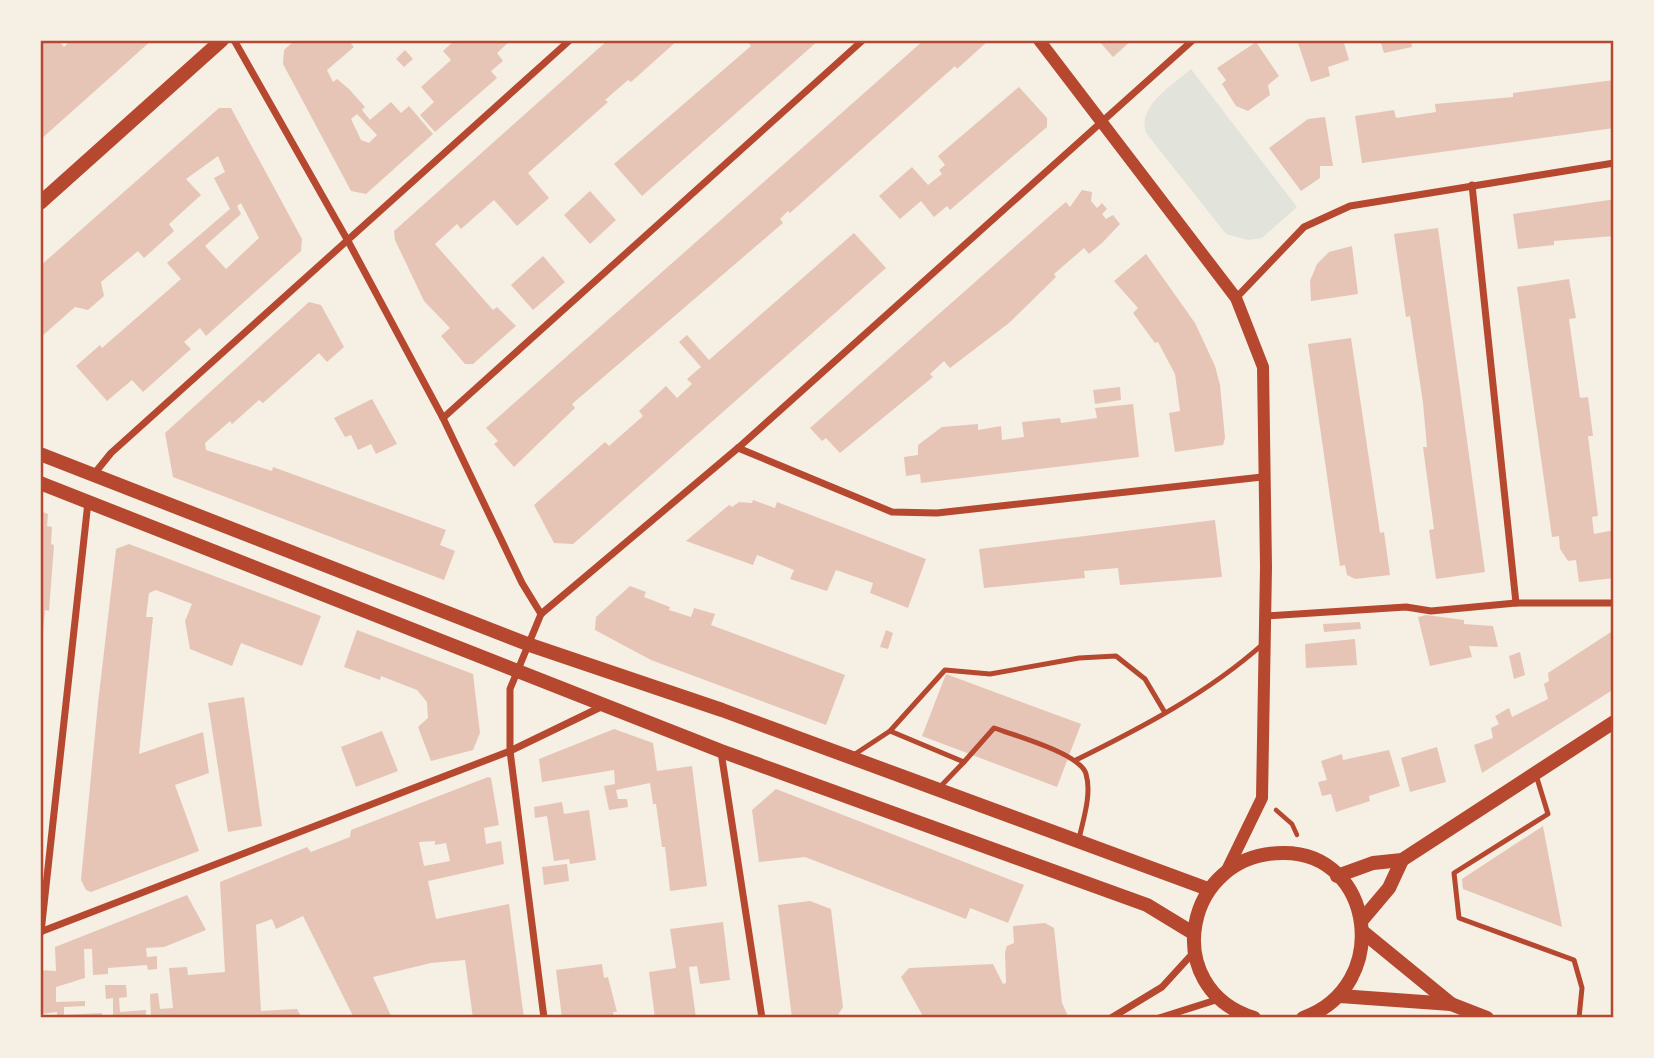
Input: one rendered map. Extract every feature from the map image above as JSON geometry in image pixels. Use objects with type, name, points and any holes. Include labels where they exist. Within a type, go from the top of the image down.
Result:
[{"type":"main road","points":[[40,203],[222,40]]},
{"type":"main road","points":[[40,454],[530,645],[850,757],[1208,889]]},
{"type":"main road","points":[[40,483],[721,751],[1147,905],[1194,933]]},
{"type":"main road","points":[[1337,876],[1373,863],[1402,860],[1614,722]]},
{"type":"main road","points":[[1254,1018],[1241,1014],[1219,999],[1203,977],[1194,951],[1194,933],[1198,910],[1208,889],[1227,870],[1245,859],[1266,853],[1288,852],[1309,858],[1337,876],[1353,896],[1363,926],[1451,1004]]},
{"type":"main road","points":[[1303,1018],[1319,1012],[1340,996],[1357,966],[1363,926],[1389,888],[1402,860]]},
{"type":"main road","points":[[1340,996],[1451,1004],[1487,1018]]},
{"type":"street","points":[[234,40],[348,241],[443,418],[522,583],[541,614]]},
{"type":"street","points":[[94,474],[111,453],[570,40]]},
{"type":"street","points":[[443,418],[863,40]]},
{"type":"street","points":[[1040,40],[1209,267],[1236,298],[1263,367],[1262,477],[1266,616],[1262,798],[1227,870]]},
{"type":"street","points":[[544,1018],[510,751],[510,689],[519,673],[541,614],[737,448],[1193,40]]},
{"type":"street","points":[[1236,298],[1304,227],[1350,206],[1614,163]]},
{"type":"street","points":[[1472,185],[1516,603]]},
{"type":"street","points":[[737,448],[892,512],[937,513],[1262,477]]},
{"type":"street","points":[[88,502],[41,932],[510,751],[603,705]]},
{"type":"street","points":[[1266,616],[1406,607],[1431,611],[1516,603],[1614,603]]},
{"type":"street","points":[[721,751],[762,1018]]},
{"type":"street","points":[[1111,1018],[1162,987],[1194,951]]},
{"type":"street","points":[[1159,1018],[1219,999]]},
{"type":"lane","points":[[1076,760],[1125,736],[1233,670],[1265,642]]},
{"type":"lane","points":[[850,757],[890,731],[945,670],[990,674],[1079,658],[1116,656],[1145,679],[1164,711]]},
{"type":"lane","points":[[937,789],[994,728],[1076,760],[1086,772],[1087,799],[1078,842]]},
{"type":"lane","points":[[890,731],[964,762]]},
{"type":"lane","points":[[1536,773],[1548,814],[1454,873],[1459,918],[1574,960],[1582,988],[1579,1018]]},
{"type":"path","points":[[1262,798],[1292,824],[1309,858]]},
{"type":"shaded area","points":[[1191,69],[1297,207],[1262,238],[1248,240],[1226,234],[1146,133],[1147,113],[1158,96]]},
{"type":"building","points":[[40,40],[58,40],[64,47],[71,40],[152,40],[40,140]]},
{"type":"building","points":[[295,40],[348,40],[354,47],[327,70],[333,82],[337,79],[349,89],[365,107],[362,110],[370,120],[391,102],[401,113],[409,106],[433,134],[366,194],[351,191],[283,64],[284,50]],"holes":[[[357,114],[377,135],[369,143],[361,140],[351,119]]]},
{"type":"building","points":[[455,40],[511,40],[497,53],[503,61],[491,71],[497,78],[435,132],[420,115],[434,102],[421,87],[451,60],[443,51]]},
{"type":"building","points":[[608,40],[678,40],[631,82],[628,80],[605,100],[608,102],[528,173],[549,198],[517,226],[494,200],[461,229],[457,224],[435,244],[493,310],[497,307],[516,326],[473,364],[465,364],[441,336],[450,328],[424,301],[395,240],[394,231]]},
{"type":"building","points":[[753,40],[819,40],[642,196],[614,164],[751,46],[749,44]]},
{"type":"building","points":[[924,40],[989,40],[957,69],[955,66],[790,213],[788,211],[780,219],[783,223],[572,404],[575,408],[514,467],[494,444],[498,441],[486,428]]},
{"type":"building","points":[[1098,40],[1132,40],[1113,57]]},
{"type":"building","points":[[1297,40],[1343,40],[1349,60],[1328,67],[1330,76],[1311,82]]},
{"type":"building","points":[[1380,40],[1411,40],[1412,47],[1384,53]]},
{"type":"building","points":[[1256,42],[1279,76],[1268,85],[1270,95],[1248,111],[1236,106],[1222,84],[1226,80],[1217,68]]},
{"type":"building","points":[[405,50],[413,59],[404,67],[396,59]]},
{"type":"building","points":[[1614,80],[1614,128],[1362,163],[1355,116],[1394,110],[1396,118],[1436,112],[1435,104],[1513,97],[1513,93]]},
{"type":"building","points":[[1019,87],[1047,118],[1047,127],[950,210],[947,206],[934,217],[921,201],[900,219],[879,196],[912,167],[928,185],[942,174],[939,170],[945,165],[938,156]]},
{"type":"building","points":[[219,108],[231,108],[302,239],[301,251],[206,336],[200,328],[184,342],[191,349],[143,392],[132,380],[107,401],[76,366],[100,345],[102,348],[181,279],[167,263],[230,209],[214,178],[225,172],[218,156],[186,179],[201,195],[169,224],[174,231],[144,258],[138,251],[101,282],[104,296],[88,310],[75,307],[42,336],[40,266]],"holes":[[[241,203],[259,238],[226,269],[205,246],[241,214],[237,206]]]},
{"type":"building","points":[[1325,117],[1333,166],[1320,166],[1320,178],[1301,191],[1269,148],[1308,119]]},
{"type":"building","points":[[1082,190],[1092,192],[1091,201],[1097,208],[1102,203],[1107,209],[1102,214],[1106,219],[1113,215],[1120,224],[1103,242],[1089,254],[1084,248],[1054,274],[1056,277],[1009,323],[950,368],[944,361],[930,374],[933,377],[840,453],[826,438],[822,441],[810,428],[1061,206],[1066,202],[1070,207]]},
{"type":"building","points":[[590,191],[616,220],[590,244],[564,215]]},
{"type":"building","points":[[1614,200],[1614,236],[1554,241],[1554,245],[1518,249],[1513,214]]},
{"type":"building","points":[[1438,228],[1485,572],[1436,579],[1429,530],[1434,529],[1423,447],[1427,447],[1423,403],[1410,316],[1406,317],[1394,234]]},
{"type":"building","points":[[854,233],[886,268],[573,544],[554,543],[534,505],[605,442],[609,446],[643,416],[639,411],[666,386],[677,398],[692,384],[687,379],[701,367],[679,342],[687,335],[709,360]]},
{"type":"building","points":[[1352,246],[1358,294],[1311,301],[1310,281],[1317,264],[1329,252]]},
{"type":"building","points":[[1146,254],[1195,323],[1215,366],[1220,385],[1225,438],[1223,445],[1175,452],[1169,413],[1180,411],[1175,374],[1158,342],[1155,343],[1133,313],[1138,308],[1114,281]]},
{"type":"building","points":[[543,256],[565,282],[533,310],[511,285]]},
{"type":"building","points":[[1569,279],[1576,318],[1569,319],[1580,398],[1588,397],[1593,436],[1588,436],[1598,516],[1592,517],[1594,534],[1614,530],[1614,578],[1579,582],[1576,560],[1568,561],[1560,549],[1559,536],[1552,537],[1517,287]]},
{"type":"building","points":[[309,302],[321,305],[344,347],[327,362],[319,353],[263,403],[259,400],[232,424],[230,421],[205,443],[206,450],[272,471],[273,467],[446,530],[440,545],[455,551],[444,580],[173,477],[165,433]]},
{"type":"building","points":[[1351,338],[1380,533],[1384,532],[1390,575],[1355,579],[1347,575],[1345,565],[1340,566],[1308,344]]},
{"type":"building","points":[[1120,387],[1121,400],[1095,404],[1093,390]]},
{"type":"building","points":[[372,399],[397,444],[376,454],[371,444],[358,450],[351,435],[345,437],[334,418]]},
{"type":"building","points":[[1133,404],[1139,457],[921,483],[920,474],[906,476],[904,457],[918,455],[918,445],[942,427],[978,424],[978,430],[1001,426],[1002,440],[1024,437],[1022,422],[1060,418],[1061,423],[1097,418],[1095,408]]},
{"type":"building","points":[[753,500],[775,508],[777,502],[926,559],[908,608],[870,593],[873,583],[836,570],[827,591],[790,579],[794,570],[757,555],[753,565],[686,541],[729,505],[732,507],[739,502],[752,503]]},
{"type":"building","points":[[40,511],[48,514],[47,526],[52,527],[51,544],[54,545],[49,611],[45,610],[42,645]]},
{"type":"building","points":[[1215,520],[1222,577],[1120,585],[1118,568],[1084,571],[1085,578],[984,588],[979,549]]},
{"type":"building","points":[[129,544],[321,616],[302,666],[241,643],[232,666],[190,649],[185,621],[192,604],[156,590],[149,593],[146,617],[153,617],[139,754],[203,732],[209,773],[175,785],[199,851],[91,892],[86,890],[81,880],[98,703],[116,549]]},
{"type":"building","points":[[630,586],[646,592],[644,597],[670,607],[669,610],[691,617],[694,608],[715,614],[711,625],[845,675],[826,725],[651,660],[595,630],[596,617]]},
{"type":"building","points":[[1426,615],[1464,620],[1464,624],[1493,626],[1498,647],[1469,646],[1472,657],[1430,666],[1418,617]]},
{"type":"building","points":[[1360,622],[1361,629],[1324,632],[1323,624]]},
{"type":"building","points":[[357,630],[473,674],[480,733],[473,750],[431,761],[418,727],[428,718],[427,702],[417,690],[381,676],[380,680],[344,667]]},
{"type":"building","points":[[886,630],[893,633],[888,649],[880,647]]},
{"type":"building","points":[[1614,630],[1614,689],[1482,773],[1474,745],[1493,738],[1491,728],[1499,724],[1495,716],[1509,708],[1512,717],[1548,699],[1544,684],[1549,681],[1548,673]]},
{"type":"building","points":[[1355,639],[1357,665],[1306,668],[1305,644]]},
{"type":"building","points":[[1520,652],[1525,675],[1514,679],[1509,656]]},
{"type":"building","points":[[946,674],[1081,724],[1057,787],[922,736]]},
{"type":"building","points":[[244,697],[262,826],[228,832],[208,703]]},
{"type":"building","points":[[614,729],[653,743],[657,771],[692,766],[707,886],[670,891],[665,847],[662,847],[650,783],[616,790],[618,799],[627,799],[628,807],[609,810],[604,786],[615,784],[614,770],[542,782],[539,759]]},
{"type":"building","points":[[382,731],[398,771],[356,787],[341,747]]},
{"type":"building","points":[[1437,747],[1446,782],[1410,792],[1401,758]]},
{"type":"building","points":[[1389,750],[1400,786],[1369,796],[1370,801],[1336,812],[1331,794],[1322,796],[1318,782],[1327,780],[1321,761],[1342,754],[1343,760]]},
{"type":"building","points":[[491,778],[499,825],[484,828],[486,844],[501,841],[504,864],[428,881],[436,919],[509,904],[524,1018],[473,1018],[465,960],[431,963],[373,977],[392,1018],[354,1018],[303,916],[276,929],[272,919],[256,925],[261,1011],[297,1009],[302,1018],[151,1018],[150,994],[158,993],[160,1009],[173,1008],[169,968],[187,967],[188,975],[225,972],[220,882],[307,847],[311,852],[350,837],[351,830]],"holes":[[[435,841],[435,845],[446,843],[450,861],[424,866],[419,842]]]},
{"type":"building","points":[[776,789],[1024,885],[1008,923],[970,908],[966,919],[805,857],[759,862],[752,810]]},
{"type":"building","points":[[562,802],[564,814],[589,810],[596,860],[570,864],[569,859],[554,861],[547,816],[535,818],[534,807]]},
{"type":"building","points":[[1543,826],[1562,927],[1463,889],[1462,879]]},
{"type":"building","points":[[567,864],[569,881],[544,885],[542,867]]},
{"type":"building","points":[[187,895],[206,930],[164,947],[146,948],[147,957],[157,956],[157,969],[148,970],[147,965],[108,968],[108,974],[93,975],[92,949],[84,949],[85,978],[56,987],[56,1002],[85,1001],[85,1006],[64,1007],[64,1015],[102,1013],[102,1018],[57,1018],[57,1012],[40,1014],[40,970],[56,971],[55,947]]},
{"type":"building","points":[[810,901],[831,909],[843,1007],[836,1018],[792,1018],[778,905]]},
{"type":"building","points":[[723,922],[730,980],[700,984],[697,966],[689,967],[696,1018],[655,1018],[649,972],[676,968],[670,929]]},
{"type":"building","points":[[1045,923],[1054,928],[1062,1003],[1068,1016],[924,1018],[901,977],[909,968],[993,964],[1003,984],[1006,983],[1005,952],[1007,946],[1014,943],[1013,926]]},
{"type":"building","points":[[602,964],[604,978],[608,977],[617,1012],[613,1012],[614,1018],[562,1018],[556,970]]},
{"type":"building","points":[[105,985],[126,985],[127,997],[119,998],[120,1012],[146,1010],[146,1018],[113,1018],[113,998],[106,999]]}]
